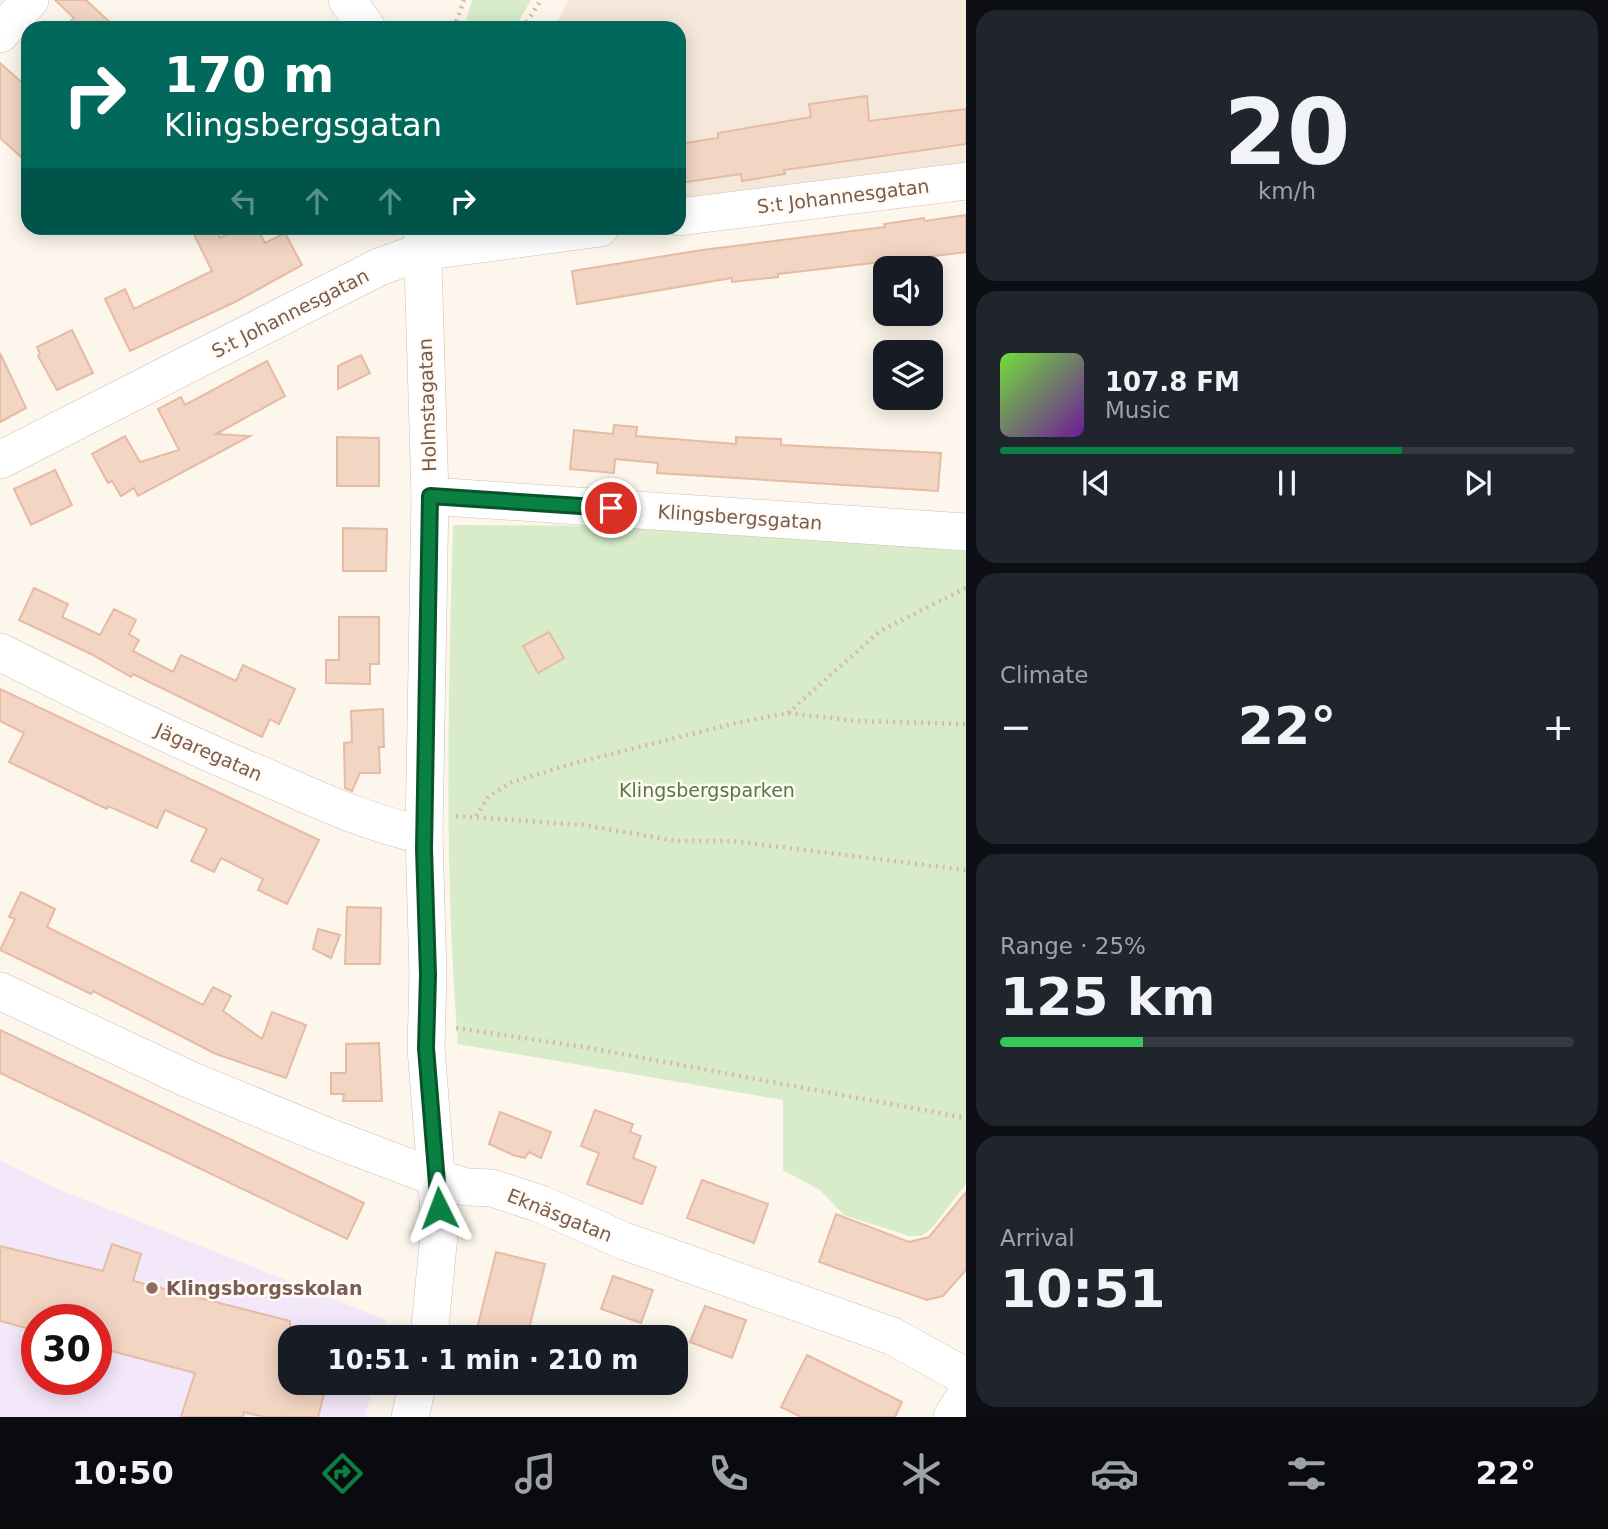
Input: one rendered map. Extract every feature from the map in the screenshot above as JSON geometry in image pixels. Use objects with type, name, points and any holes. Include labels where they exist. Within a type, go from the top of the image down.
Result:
[{"type":"street","points":[[347,0],[362,21]]},
{"type":"street","name":"S:t Johannesgatan","points":[[686,216],[966,181]]},
{"type":"street","name":"S:t Johannesgatan","points":[[0,460],[379,267],[421,240],[496,235]]},
{"type":"street","name":"Holmstagatan","points":[[421,240],[439,825],[428,975],[426,1048],[440,1225],[430,1325]]},
{"type":"street","name":"Klingsbergsgatan","points":[[430,496],[966,532]]},
{"type":"street","name":"Jägaregatan","points":[[0,652],[117,711],[381,827],[439,825]]},
{"type":"street","name":"Eknäsgatan","points":[[0,991],[188,1079],[437,1178],[466,1187],[492,1188],[541,1204],[624,1241],[892,1336],[966,1377]]},
{"type":"street","points":[[410,1417],[415,1395]]},
{"type":"street","points":[[952,1417],[966,1395]]},
{"type":"path","points":[[456,21],[464,0]]},
{"type":"path","points":[[528,21],[541,0]]},
{"type":"path","points":[[788,713],[880,632],[966,588]]},
{"type":"path","points":[[476,817],[489,796],[512,782],[600,757],[736,723],[788,713],[858,721],[966,724]]},
{"type":"path","points":[[439,825],[476,817],[583,825],[677,841],[732,841],[966,870]]},
{"type":"path","points":[[448,1027],[584,1046],[966,1118]]},
{"type":"shaded area","points":[[569,0],[966,0],[966,169],[686,200],[686,21],[558,21]]},
{"type":"shaded area","name":"Klingsborgsskolan","points":[[0,1160],[53,1187],[386,1320],[385,1325],[278,1325],[278,1395],[371,1395],[365,1417],[0,1417]]},
{"type":"green space","points":[[472,0],[531,0],[519,21],[466,21]]},
{"type":"green space","name":"Klingsbergsparken","points":[[453,525],[658,526],[966,547],[966,1184],[931,1229],[921,1236],[909,1236],[844,1215],[820,1190],[783,1170],[783,1100],[458,1044],[449,849]]},
{"type":"building","points":[[55,0],[86,0],[108,21],[71,21],[74,18]]},
{"type":"building","points":[[0,63],[21,82],[21,157],[0,138]]},
{"type":"building","points":[[867,96],[869,121],[966,109],[966,144],[784,170],[785,174],[742,181],[741,174],[686,182],[686,143],[718,138],[718,133],[811,117],[809,104]]},
{"type":"building","points":[[966,215],[966,252],[935,256],[873,256],[873,263],[732,282],[732,278],[577,304],[572,271],[702,250],[885,227],[884,224],[924,218],[925,221]]},
{"type":"building","points":[[194,235],[218,235],[220,238],[226,235],[261,235],[265,243],[286,235],[302,265],[235,302],[130,351],[105,299],[125,289],[134,309],[212,271]]},
{"type":"building","points":[[72,330],[93,373],[57,390],[38,356],[40,354],[37,347]]},
{"type":"building","points":[[0,353],[26,408],[0,422]]},
{"type":"building","points":[[361,355],[370,373],[338,389],[338,366]]},
{"type":"building","points":[[267,361],[285,396],[216,434],[250,436],[138,496],[134,488],[121,496],[112,481],[108,483],[92,454],[125,436],[140,462],[179,450],[158,409],[181,397],[185,405]]},
{"type":"building","points":[[614,425],[637,427],[636,436],[736,444],[736,437],[781,439],[781,445],[941,453],[938,491],[657,473],[658,463],[615,459],[614,473],[570,469],[574,430],[613,434]]},
{"type":"building","points":[[337,437],[379,438],[379,486],[337,486]]},
{"type":"building","points":[[55,470],[72,505],[31,525],[14,489]]},
{"type":"building","points":[[343,528],[387,529],[386,571],[343,571]]},
{"type":"building","points":[[34,588],[68,604],[62,617],[100,635],[114,609],[136,620],[129,634],[139,640],[133,651],[173,672],[181,655],[236,681],[243,665],[295,689],[279,724],[270,719],[262,737],[133,674],[131,677],[91,654],[19,620]]},
{"type":"building","points":[[339,617],[379,617],[379,664],[370,664],[370,684],[326,683],[326,660],[339,660]]},
{"type":"building","points":[[549,632],[564,658],[538,673],[523,646]]},
{"type":"building","points":[[0,689],[319,840],[287,904],[258,890],[263,879],[221,858],[214,872],[191,861],[207,829],[165,810],[157,828],[108,806],[107,809],[9,762],[24,733],[0,721]]},
{"type":"building","points":[[383,709],[384,747],[379,747],[380,773],[360,773],[352,791],[345,788],[344,743],[352,742],[351,711]]},
{"type":"building","points":[[21,892],[55,909],[47,927],[203,1005],[213,987],[231,996],[223,1011],[262,1039],[272,1012],[306,1025],[286,1078],[216,1054],[93,991],[91,994],[0,950],[15,919],[9,917]]},
{"type":"building","points":[[347,907],[381,908],[380,964],[345,964]]},
{"type":"building","points":[[318,929],[340,935],[331,958],[313,949]]},
{"type":"building","points":[[0,1030],[364,1203],[347,1239],[0,1073]]},
{"type":"building","points":[[379,1043],[382,1101],[343,1101],[344,1094],[331,1094],[331,1073],[346,1073],[346,1044]]},
{"type":"building","points":[[595,1110],[633,1124],[630,1132],[641,1136],[633,1158],[656,1167],[642,1204],[587,1184],[599,1153],[581,1146]]},
{"type":"building","points":[[500,1112],[551,1132],[541,1158],[529,1152],[525,1158],[513,1155],[489,1144]]},
{"type":"building","points":[[702,1180],[768,1204],[754,1243],[687,1218]]},
{"type":"building","points":[[966,1192],[966,1270],[943,1296],[927,1300],[819,1262],[836,1214],[909,1242],[929,1237]]},
{"type":"building","points":[[112,1244],[141,1254],[133,1281],[290,1321],[290,1325],[278,1325],[278,1395],[324,1395],[318,1417],[264,1417],[244,1412],[243,1417],[181,1417],[195,1373],[112,1351],[112,1304],[21,1304],[21,1327],[0,1321],[0,1246],[103,1271]]},
{"type":"building","points":[[496,1252],[545,1264],[530,1325],[478,1325]]},
{"type":"building","points":[[613,1276],[653,1290],[641,1323],[601,1309]]},
{"type":"building","points":[[705,1306],[746,1320],[732,1358],[690,1342]]},
{"type":"building","points":[[807,1355],[902,1402],[895,1417],[801,1417],[781,1407]]},
{"type":"place","name":"Klingsborgsskolan","points":[[152,1288]]},
{"type":"route","points":[[439,1208],[426,1048],[428,975],[424,849],[430,496],[611,508]]}]
